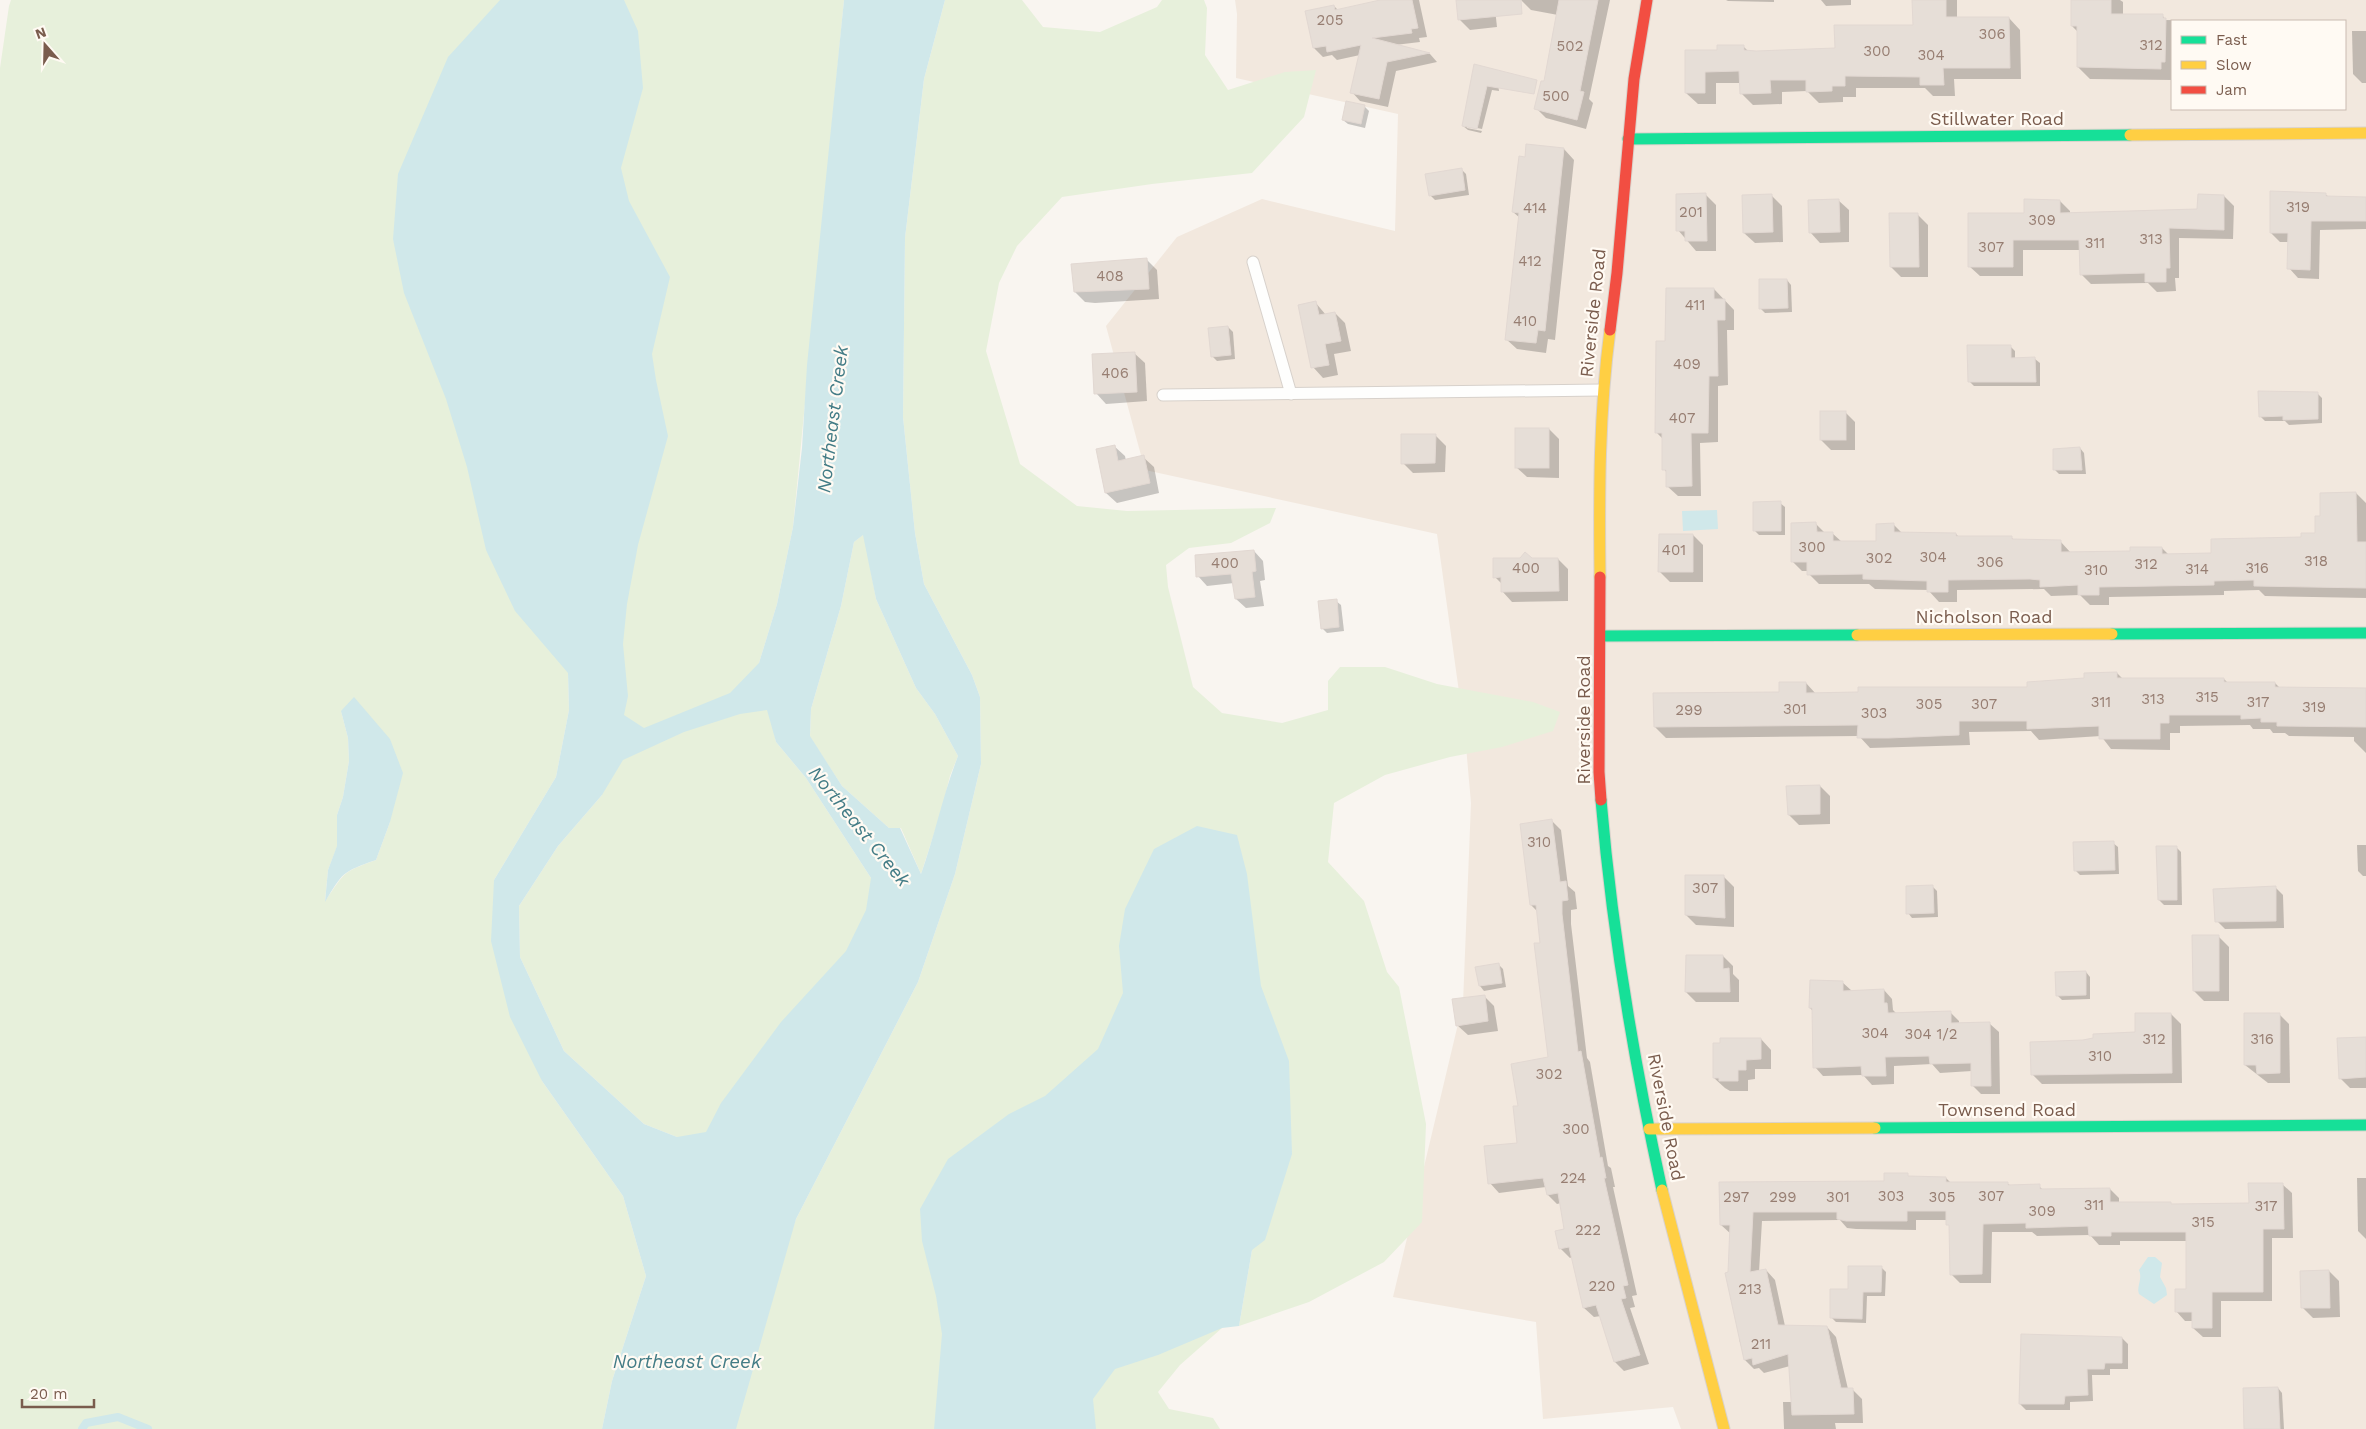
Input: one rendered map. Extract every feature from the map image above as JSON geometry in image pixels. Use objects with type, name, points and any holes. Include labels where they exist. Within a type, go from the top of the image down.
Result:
[{"type":"street","name":"Riverside Road","points":[[1647,0],[1628,139],[1617,273],[1602,390],[1599,490],[1601,636],[1599,772],[1606,858],[1620,960],[1649,1130],[1672,1236],[1724,1429]]},
{"type":"street","name":"Stillwater Road","points":[[1628,139],[2366,133]]},
{"type":"street","name":"Nicholson Road","points":[[1601,636],[2366,632]]},
{"type":"street","name":"Townsend Road","points":[[1649,1130],[2366,1125]]},
{"type":"lane","points":[[1253,262],[1291,394]]},
{"type":"lane","points":[[1163,395],[1602,390]]},
{"type":"shaded area","points":[[1235,0],[2366,0],[2366,1429],[1681,1429],[1673,1407],[1543,1419],[1536,1322],[1393,1297],[1463,1003],[1471,803],[1465,735],[1437,534],[1145,470],[1106,326],[1177,237],[1262,199],[1395,231],[1398,114],[1236,78],[1237,14]]},
{"type":"green space","points":[[11,0],[844,0],[793,527],[777,604],[759,663],[776,742],[806,778],[871,878],[884,916],[684,1219],[677,1137],[644,1124],[564,1051],[520,957],[519,906],[558,846],[602,795],[568,673],[569,710],[556,777],[494,880],[542,1081],[623,1196],[646,1276],[612,1381],[602,1429],[0,1429],[0,68]],"holes":[[[341,711],[390,822],[376,860],[345,874],[325,901],[328,870],[337,847],[337,815],[343,797],[349,761],[348,738]]]},
{"type":"green space","points":[[945,0],[1022,0],[1043,27],[1100,32],[1157,7],[1162,0],[1204,0],[1207,8],[1205,55],[1228,90],[1285,72],[1316,70],[1304,117],[1252,173],[1152,184],[1062,197],[1017,246],[999,283],[986,351],[1020,464],[1077,506],[1127,511],[1276,508],[1270,523],[1231,543],[1189,548],[1166,565],[1168,587],[1193,687],[1222,713],[1282,723],[1328,710],[1328,681],[1340,667],[1385,667],[1437,684],[1533,702],[1560,712],[1553,731],[1502,747],[1450,757],[1385,775],[1334,803],[1328,862],[1364,901],[1387,972],[1399,987],[1426,1124],[1422,1222],[1384,1262],[1309,1302],[1239,1326],[1252,1250],[1228,1236],[1222,1328],[1180,1365],[1158,1392],[1169,1409],[1213,1418],[1220,1429],[683,1429],[789,1239],[796,1219],[918,982],[955,874],[981,764],[980,697],[972,675],[924,584],[915,533],[903,417],[905,238],[924,79]]},
{"type":"green space","points":[[864,534],[876,599],[916,688],[935,714],[958,756],[950,776],[941,812],[921,874],[901,828],[889,828],[842,786],[810,737],[811,709],[841,606],[854,542]]},
{"type":"water","name":"Northeast Creek","points":[[500,0],[624,0],[638,31],[643,88],[621,168],[629,201],[670,277],[652,354],[668,436],[638,545],[627,604],[623,644],[628,696],[624,715],[644,728],[730,693],[759,663],[777,604],[793,527],[802,448],[807,365],[844,0],[945,0],[924,79],[905,238],[903,417],[915,533],[924,584],[972,675],[980,697],[981,764],[955,874],[918,982],[796,1219],[736,1429],[602,1429],[612,1381],[646,1276],[623,1196],[542,1081],[510,1017],[491,941],[494,880],[556,777],[569,710],[568,673],[515,611],[486,550],[467,467],[446,399],[404,293],[393,239],[398,174],[448,57]],"holes":[[[863,535],[876,599],[916,688],[935,714],[958,756],[921,874],[900,828],[889,828],[842,786],[810,736],[811,709],[841,606],[854,542]],[[767,710],[776,742],[806,778],[871,878],[866,910],[846,951],[781,1022],[721,1103],[706,1132],[677,1137],[644,1124],[564,1051],[520,957],[519,906],[558,846],[602,795],[623,760],[684,732],[740,714]]]},
{"type":"water","points":[[1717,510],[1718,529],[1683,531],[1682,511]]},
{"type":"water","points":[[354,697],[390,739],[403,773],[390,822],[376,860],[356,867],[344,874],[325,902],[328,870],[337,846],[337,815],[343,797],[349,761],[348,738],[341,711]]},
{"type":"water","points":[[1197,826],[1237,835],[1247,874],[1261,986],[1289,1061],[1292,1154],[1265,1240],[1252,1250],[1239,1326],[1222,1328],[1158,1355],[1115,1369],[1093,1399],[1096,1429],[934,1429],[942,1334],[936,1296],[922,1241],[920,1209],[948,1159],[1009,1114],[1045,1096],[1098,1049],[1123,993],[1119,946],[1125,909],[1154,849]]},
{"type":"water","points":[[2148,1257],[2155,1257],[2162,1263],[2160,1277],[2166,1288],[2167,1295],[2154,1304],[2139,1294],[2138,1291],[2139,1270]]},
{"type":"building","points":[[1380,0],[1412,0],[1418,28],[1411,29],[1412,33],[1372,38],[1430,53],[1387,62],[1379,99],[1350,93],[1361,45],[1327,52],[1326,46],[1313,48],[1305,11],[1334,5],[1335,10]]},
{"type":"building","points":[[1456,0],[1521,0],[1522,14],[1458,20]]},
{"type":"building","points":[[1559,0],[1598,0],[1580,91],[1584,92],[1577,120],[1534,109],[1541,81],[1544,81]]},
{"type":"building","points":[[1912,0],[1946,0],[1946,17],[2009,17],[2010,68],[1943,68],[1944,85],[1920,85],[1920,77],[1845,76],[1845,86],[1832,86],[1832,91],[1806,92],[1806,80],[1770,80],[1771,93],[1740,94],[1739,71],[1705,72],[1705,93],[1685,93],[1685,50],[1717,50],[1717,45],[1744,45],[1744,50],[1756,51],[1835,48],[1834,25],[1913,25]]},
{"type":"building","points":[[2071,0],[2111,0],[2111,14],[2163,14],[2163,18],[2166,18],[2165,62],[2161,62],[2161,69],[2077,67],[2077,26],[2071,26]]},
{"type":"building","points":[[1474,64],[1537,80],[1534,94],[1487,86],[1477,129],[1462,126]]},
{"type":"building","points":[[1346,101],[1365,105],[1361,124],[1342,120]]},
{"type":"building","points":[[1526,144],[1564,148],[1545,331],[1538,330],[1536,343],[1505,340],[1519,213],[1512,212],[1519,156],[1525,157]]},
{"type":"building","points":[[1462,168],[1465,190],[1429,196],[1425,174]]},
{"type":"building","points":[[2270,191],[2366,197],[2366,221],[2311,221],[2310,270],[2287,269],[2288,233],[2270,233]]},
{"type":"building","points":[[1706,193],[1707,241],[1685,241],[1685,231],[1676,231],[1676,194]]},
{"type":"building","points":[[1772,194],[1773,232],[1743,233],[1742,195]]},
{"type":"building","points":[[2198,194],[2224,195],[2224,230],[2169,228],[2170,268],[2166,268],[2166,282],[2145,282],[2145,273],[2080,275],[2079,240],[2013,240],[2013,267],[1968,267],[1968,213],[2024,213],[2024,199],[2060,200],[2060,213],[2197,209]]},
{"type":"building","points":[[1839,199],[1840,232],[1809,233],[1808,200]]},
{"type":"building","points":[[1889,213],[1918,213],[1919,267],[1890,267]]},
{"type":"building","points":[[1147,258],[1149,289],[1074,292],[1071,264]]},
{"type":"building","points":[[1759,279],[1787,279],[1788,308],[1759,309]]},
{"type":"building","points":[[1666,288],[1714,288],[1714,299],[1725,299],[1725,320],[1717,320],[1718,376],[1709,376],[1708,433],[1691,433],[1692,486],[1666,487],[1666,470],[1662,470],[1662,433],[1655,433],[1656,341],[1665,341]]},
{"type":"building","points":[[1316,301],[1319,315],[1335,312],[1341,341],[1325,344],[1329,365],[1311,368],[1298,305]]},
{"type":"building","points":[[1228,326],[1231,355],[1211,357],[1208,328]]},
{"type":"building","points":[[1967,345],[2011,345],[2011,358],[2035,357],[2036,382],[1968,382]]},
{"type":"building","points":[[1135,352],[1137,392],[1094,394],[1092,354]]},
{"type":"building","points":[[2258,391],[2318,392],[2318,419],[2283,420],[2283,416],[2259,417]]},
{"type":"building","points":[[1820,411],[1846,411],[1846,440],[1820,440]]},
{"type":"building","points":[[1515,428],[1549,428],[1549,468],[1515,468]]},
{"type":"building","points":[[1401,434],[1436,434],[1435,463],[1401,464]]},
{"type":"building","points":[[1115,445],[1118,461],[1144,455],[1150,483],[1105,493],[1096,449]]},
{"type":"building","points":[[2080,447],[2082,470],[2053,470],[2053,449]]},
{"type":"building","points":[[2356,492],[2357,542],[2366,542],[2366,588],[2254,586],[2254,580],[2214,581],[2214,585],[2099,587],[2099,595],[2078,595],[2078,585],[2040,587],[2040,580],[2030,579],[1948,580],[1948,592],[1927,592],[1927,581],[1863,579],[1863,574],[1807,575],[1807,562],[1791,562],[1791,523],[1816,522],[1817,532],[1833,532],[1833,541],[1876,541],[1876,524],[1894,523],[1894,532],[1956,533],[1956,536],[2012,536],[2012,539],[2061,540],[2061,552],[2130,551],[2130,547],[2162,547],[2162,554],[2211,553],[2211,539],[2301,537],[2301,533],[2315,533],[2315,516],[2320,516],[2320,493]]},
{"type":"building","points":[[1781,501],[1781,531],[1753,531],[1753,502]]},
{"type":"building","points":[[1659,534],[1693,534],[1693,572],[1658,572]]},
{"type":"building","points":[[1254,550],[1256,571],[1252,572],[1255,597],[1235,599],[1231,574],[1196,577],[1195,555]]},
{"type":"building","points":[[1525,552],[1532,558],[1558,558],[1559,591],[1501,592],[1501,577],[1493,578],[1493,558],[1520,558]]},
{"type":"building","points":[[1337,599],[1339,627],[1321,629],[1318,601]]},
{"type":"building","points":[[2117,672],[2117,678],[2224,678],[2224,682],[2275,682],[2275,687],[2366,688],[2366,727],[2277,726],[2277,722],[2261,722],[2261,718],[2241,719],[2241,715],[2169,715],[2169,723],[2160,723],[2160,739],[2099,739],[2099,726],[2027,729],[2027,721],[1959,721],[1959,735],[1889,738],[1857,738],[1858,725],[1654,727],[1653,693],[1779,692],[1779,682],[1806,682],[1806,693],[1858,692],[1858,687],[2027,687],[2027,682],[2084,678],[2084,673]]},
{"type":"building","points":[[1820,785],[1820,814],[1788,815],[1786,786]]},
{"type":"building","points":[[1552,819],[1560,882],[1566,881],[1568,900],[1562,901],[1562,914],[1578,1052],[1581,1051],[1600,1158],[1602,1157],[1606,1178],[1604,1178],[1628,1285],[1623,1286],[1626,1298],[1621,1299],[1640,1355],[1614,1362],[1596,1305],[1583,1308],[1569,1247],[1559,1249],[1555,1231],[1564,1229],[1558,1193],[1547,1195],[1543,1178],[1488,1184],[1484,1146],[1517,1143],[1513,1106],[1518,1106],[1511,1064],[1548,1057],[1534,943],[1540,943],[1536,905],[1530,905],[1520,824]]},
{"type":"building","points":[[2114,841],[2115,870],[2074,871],[2073,842]]},
{"type":"building","points":[[2156,846],[2177,846],[2177,900],[2158,900]]},
{"type":"building","points":[[1685,875],[1724,875],[1725,918],[1685,915]]},
{"type":"building","points":[[1933,885],[1934,913],[1906,914],[1906,886]]},
{"type":"building","points":[[2276,886],[2276,921],[2215,922],[2213,889]]},
{"type":"building","points":[[2192,935],[2219,935],[2219,991],[2193,991]]},
{"type":"building","points":[[1686,955],[1723,955],[1723,969],[1729,968],[1730,992],[1685,992]]},
{"type":"building","points":[[1499,963],[1502,983],[1479,986],[1475,967]]},
{"type":"building","points":[[2086,971],[2086,995],[2056,996],[2055,972]]},
{"type":"building","points":[[1810,980],[1843,981],[1843,991],[1884,989],[1884,1003],[1887,1003],[1888,1013],[1951,1011],[1951,1023],[1990,1022],[1991,1086],[1971,1086],[1971,1063],[1930,1064],[1929,1056],[1885,1057],[1886,1076],[1862,1076],[1861,1066],[1813,1068],[1812,1008],[1809,1008]]},
{"type":"building","points":[[1485,995],[1488,1021],[1456,1026],[1452,999]]},
{"type":"building","points":[[2135,1013],[2171,1013],[2172,1073],[2031,1075],[2030,1042],[2083,1040],[2093,1038],[2093,1034],[2135,1032]]},
{"type":"building","points":[[2244,1013],[2280,1013],[2280,1073],[2257,1074],[2256,1065],[2244,1065]]},
{"type":"building","points":[[2366,1037],[2366,1077],[2339,1079],[2337,1038]]},
{"type":"building","points":[[1720,1038],[1761,1038],[1761,1059],[1746,1060],[1746,1070],[1738,1070],[1738,1081],[1719,1081],[1719,1078],[1713,1078],[1713,1043],[1720,1043]]},
{"type":"building","points":[[1884,1173],[1908,1173],[1908,1176],[1946,1177],[1946,1182],[2008,1182],[2008,1185],[2040,1184],[2040,1189],[2110,1188],[2110,1202],[2171,1202],[2171,1204],[2249,1203],[2248,1183],[2283,1183],[2284,1229],[2263,1229],[2263,1292],[2212,1292],[2212,1328],[2192,1328],[2192,1312],[2175,1312],[2175,1289],[2186,1289],[2186,1232],[2111,1232],[2111,1236],[2089,1236],[2088,1226],[2026,1228],[2026,1223],[1983,1224],[1982,1274],[1950,1275],[1949,1225],[1946,1225],[1946,1211],[1907,1211],[1907,1221],[1846,1221],[1837,1219],[1837,1212],[1753,1212],[1750,1272],[1766,1269],[1778,1325],[1827,1326],[1841,1388],[1853,1388],[1854,1414],[1792,1415],[1788,1354],[1753,1365],[1752,1358],[1744,1360],[1725,1273],[1728,1272],[1730,1225],[1720,1225],[1719,1182],[1884,1181]]},
{"type":"building","points":[[1848,1266],[1882,1266],[1881,1292],[1863,1292],[1862,1319],[1830,1318],[1830,1289],[1848,1289]]},
{"type":"building","points":[[2329,1270],[2330,1308],[2301,1308],[2300,1271]]},
{"type":"building","points":[[2021,1334],[2122,1337],[2122,1363],[2105,1363],[2104,1369],[2087,1369],[2088,1395],[2065,1396],[2064,1404],[2019,1404]]},
{"type":"building","points":[[2278,1387],[2280,1429],[2244,1429],[2243,1388]]},
{"type":"waterway","points":[[82,1429],[86,1423],[118,1417],[148,1429]]},
{"type":"traffic: fast","points":[[1628,139],[2130,135]]},
{"type":"traffic: fast","points":[[2112,634],[2366,633]]},
{"type":"traffic: fast","points":[[1601,636],[1857,635]]},
{"type":"traffic: fast","points":[[1601,800],[1611,898],[1625,996],[1662,1190]]},
{"type":"traffic: fast","points":[[1875,1128],[2366,1125]]},
{"type":"traffic: slow","points":[[2130,135],[2366,133]]},
{"type":"traffic: slow","points":[[1600,577],[1602,423],[1610,330]]},
{"type":"traffic: slow","points":[[1857,635],[2112,634]]},
{"type":"traffic: slow","points":[[1649,1129],[1875,1128]]},
{"type":"traffic: slow","points":[[1662,1190],[1724,1429]]},
{"type":"traffic: jam","points":[[1610,330],[1617,273],[1634,79],[1647,0]]},
{"type":"traffic: jam","points":[[1600,577],[1599,772],[1601,800]]}]
